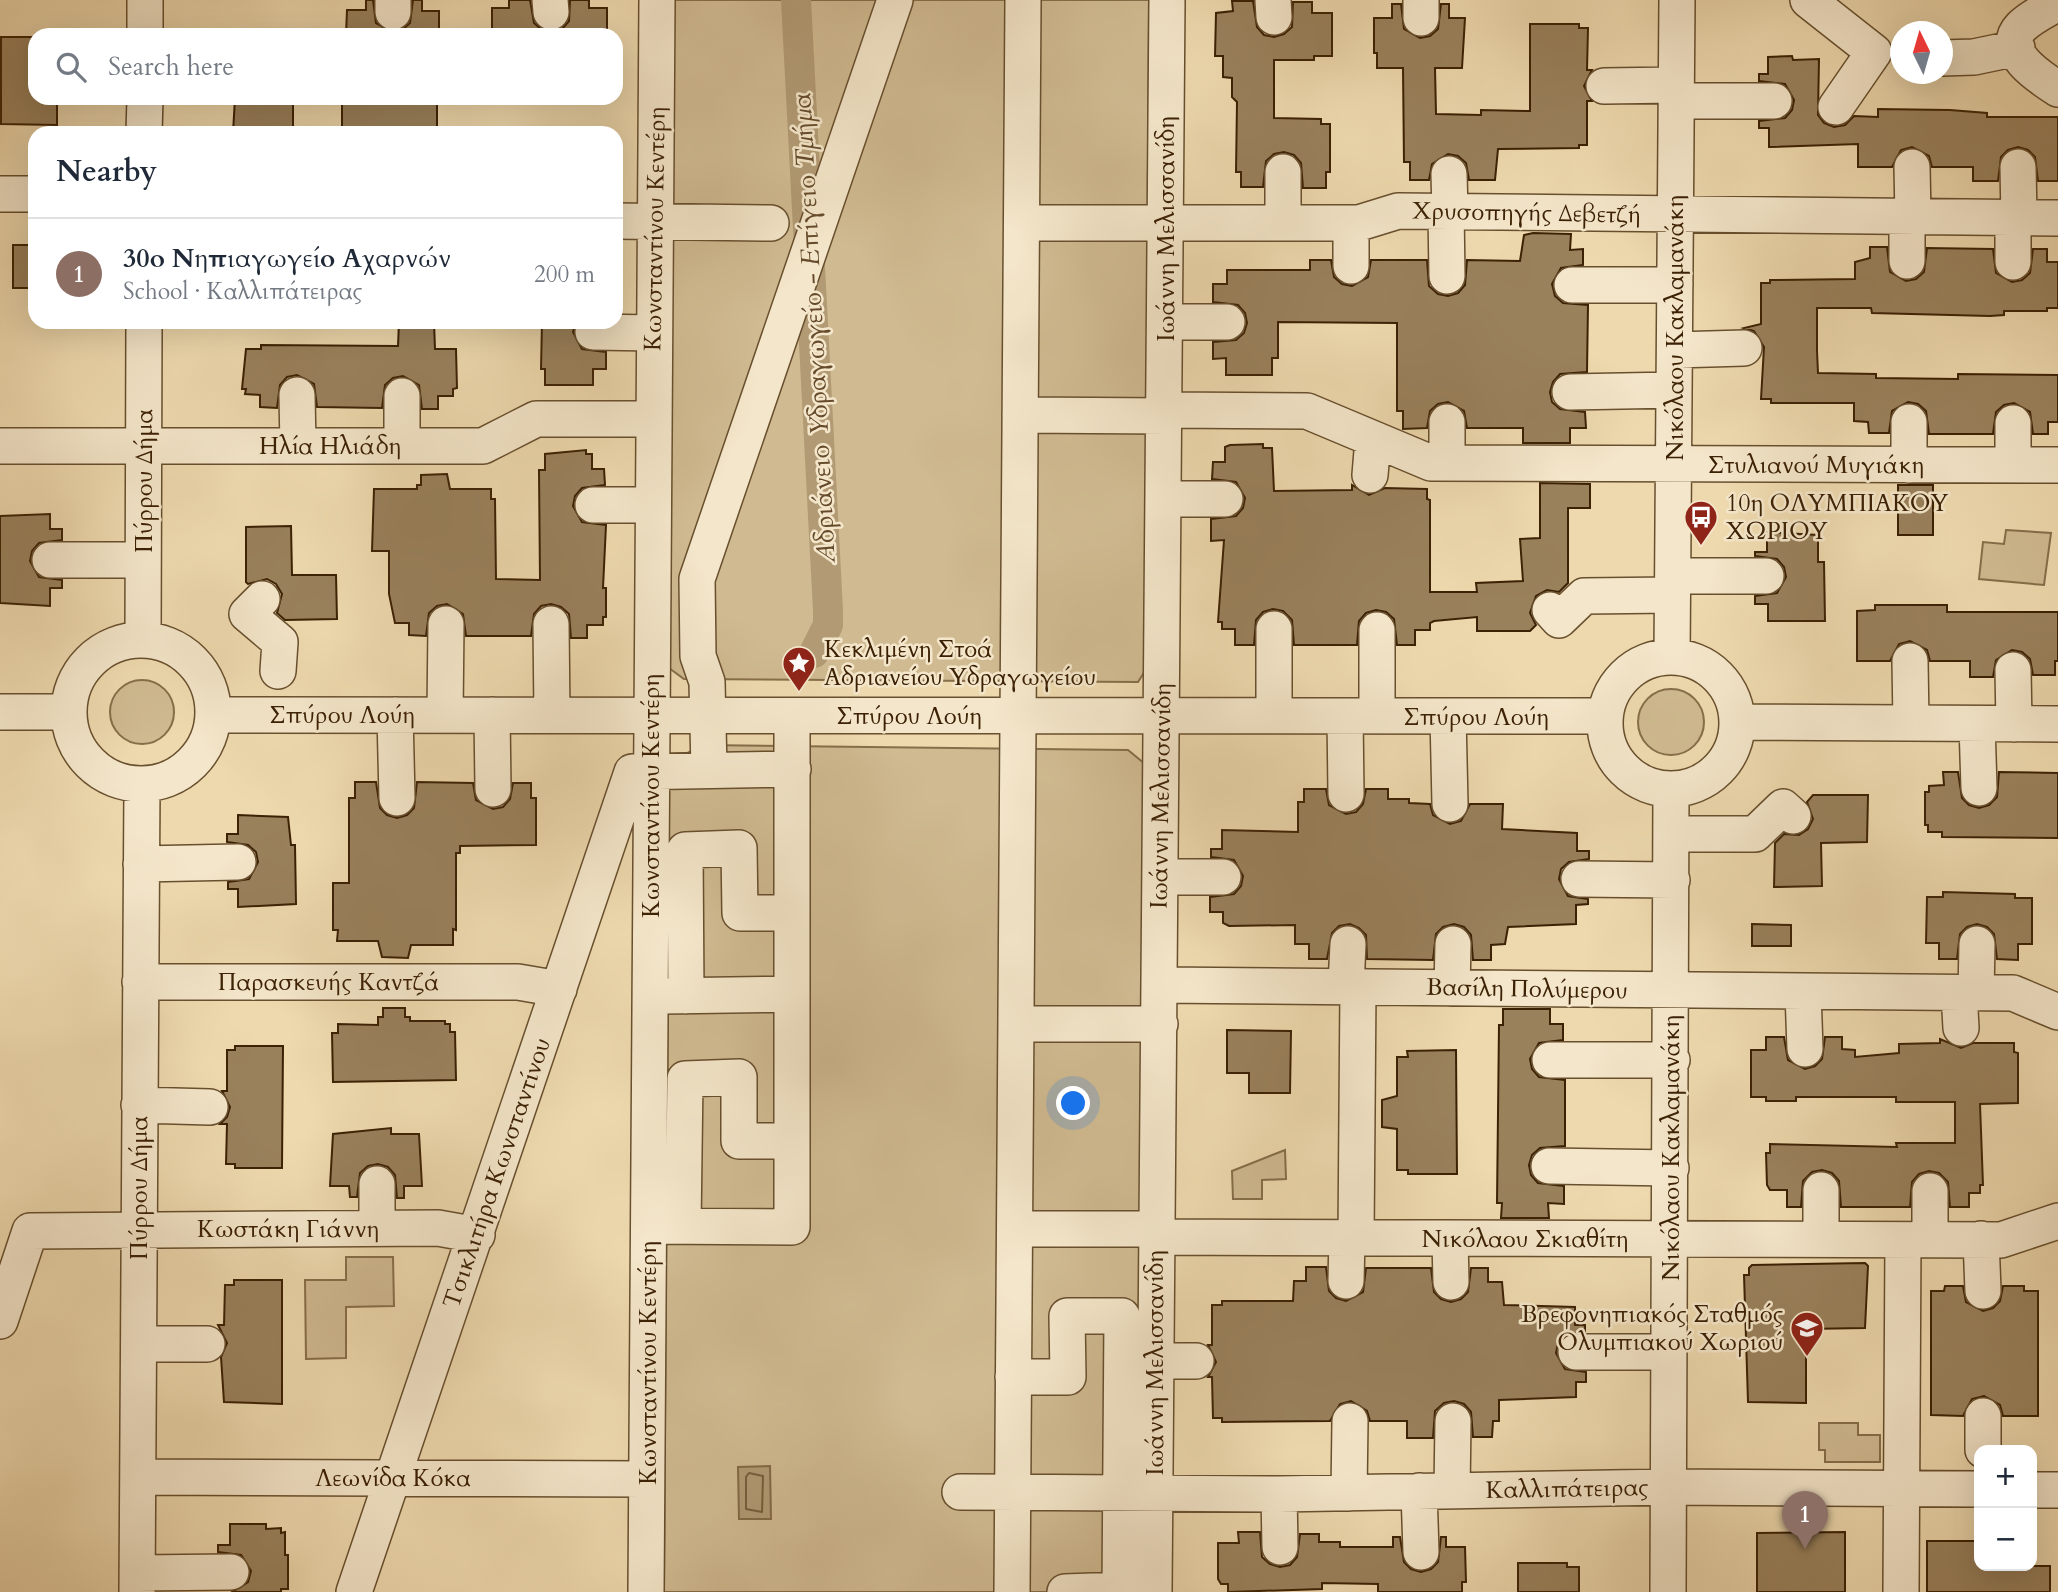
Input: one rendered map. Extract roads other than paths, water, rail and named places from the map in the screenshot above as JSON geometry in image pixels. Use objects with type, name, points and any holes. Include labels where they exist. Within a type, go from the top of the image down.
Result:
[{"type":"street","points":[[145,0],[145,28]]},
{"type":"street","name":"Κωνσταντίνου Κεντέρη","points":[[646,1592],[657,0]]},
{"type":"street","points":[[709,770],[707,682],[698,656],[697,579],[895,0]]},
{"type":"street","points":[[1012,1592],[1023,0]]},
{"type":"street","name":"Ιωάννη Μελισσανίδη","points":[[1154,1592],[1167,0]]},
{"type":"street","name":"Νικόλαου Κακλαμανάκη","points":[[1672,657],[1677,0]]},
{"type":"street","points":[[1808,0],[1887,54],[1836,107]]},
{"type":"street","points":[[2058,3],[2023,25],[2017,33],[2017,48],[2025,66],[2058,89]]},
{"type":"street","points":[[1953,58],[1975,57],[2017,48]]},
{"type":"street","points":[[1604,86],[1774,101]]},
{"type":"street","points":[[144,126],[145,105]]},
{"type":"street","points":[[1907,261],[1912,167]]},
{"type":"street","points":[[2013,262],[2018,167]]},
{"type":"street","points":[[1283,172],[1283,223]]},
{"type":"street","points":[[1447,276],[1449,174]]},
{"type":"street","points":[[0,194],[28,194]]},
{"type":"street","name":"Χρυσοπηγής Δεβετζή","points":[[1023,223],[1351,223],[1398,211],[2058,218]]},
{"type":"street","points":[[623,221],[771,223]]},
{"type":"street","points":[[1351,223],[1351,265]]},
{"type":"street","points":[[1572,285],[1675,285]]},
{"type":"street","points":[[1165,322],[1227,322]]},
{"type":"street","name":"Πύρρου Δήμα","points":[[143,640],[144,329]]},
{"type":"street","points":[[593,332],[654,333]]},
{"type":"street","points":[[1675,350],[1744,348]]},
{"type":"street","points":[[1570,392],[1674,390]]},
{"type":"street","points":[[298,395],[298,446]]},
{"type":"street","points":[[402,396],[424,456]]},
{"type":"street","name":"Στυλιανού Μυγιάκη","points":[[1020,415],[1307,411],[1431,463],[2058,465]]},
{"type":"street","name":"Ηλία Ηλιάδη","points":[[0,446],[298,446],[424,456],[483,446],[536,419],[653,419]]},
{"type":"street","points":[[1447,422],[1447,463]]},
{"type":"street","points":[[1909,422],[1909,465]]},
{"type":"street","points":[[2013,423],[2013,465]]},
{"type":"street","points":[[1370,475],[1373,439]]},
{"type":"street","points":[[1164,499],[1225,499]]},
{"type":"street","points":[[593,505],[652,505]]},
{"type":"street","points":[[50,560],[144,560]]},
{"type":"street","points":[[1550,610],[1559,620],[1584,596],[1766,576]]},
{"type":"street","points":[[262,599],[247,614],[280,642],[278,671]]},
{"type":"street","points":[[445,715],[446,624]]},
{"type":"street","points":[[551,624],[552,715]]},
{"type":"street","points":[[1274,629],[1274,716]]},
{"type":"street","points":[[1346,794],[1377,630]]},
{"type":"street","points":[[143,640],[176,649],[201,671],[211,692],[214,715],[210,736],[200,755],[184,770],[165,780],[142,785],[106,776],[91,764],[78,749],[68,712],[79,675],[90,660],[115,645],[143,640]]},
{"type":"street","points":[[1672,657],[1689,658],[1708,667],[1723,681],[1734,699],[1738,722],[1735,741],[1726,761],[1710,776],[1691,786],[1671,789],[1643,783],[1620,766],[1607,742],[1605,716],[1612,693],[1626,674],[1645,661],[1672,657]]},
{"type":"street","points":[[1910,661],[1911,723]]},
{"type":"street","points":[[2013,670],[2014,724]]},
{"type":"street","points":[[0,712],[68,712]]},
{"type":"street","name":"Σπύρου Λούη","points":[[214,715],[1605,716]]},
{"type":"street","points":[[395,715],[397,798]]},
{"type":"street","points":[[492,715],[493,789]]},
{"type":"street","points":[[649,1226],[792,1227],[792,716]]},
{"type":"street","points":[[1448,716],[1450,804]]},
{"type":"street","points":[[1738,722],[2058,724]]},
{"type":"street","points":[[1977,724],[1979,788]]},
{"type":"street","points":[[651,771],[793,769]]},
{"type":"street","name":"Τσικλιτήρα Κωνσταντίνου","points":[[354,1592],[632,772],[651,771]]},
{"type":"street","name":"Πύρρου Δήμα","points":[[137,1583],[142,785]]},
{"type":"street","name":"Νικόλαου Κακλαμανάκη","points":[[1668,1592],[1671,789]]},
{"type":"street","points":[[1672,834],[1755,834],[1783,807],[1793,816]]},
{"type":"street","points":[[686,996],[685,850],[738,848],[740,913],[792,913]]},
{"type":"street","points":[[141,864],[238,862]]},
{"type":"street","points":[[1161,877],[1223,877]]},
{"type":"street","points":[[1579,879],[1672,880]]},
{"type":"street","points":[[1346,1281],[1370,1113],[1348,944]]},
{"type":"street","points":[[1452,988],[1453,944]]},
{"type":"street","points":[[1961,1028],[1977,944]]},
{"type":"street","name":"Παρασκευής Καντζά","points":[[140,982],[518,982],[559,989]]},
{"type":"street","name":"Βασίλη Πολύμερου","points":[[1160,985],[2013,993],[2058,1012]]},
{"type":"street","points":[[1803,992],[1805,1049]]},
{"type":"street","points":[[650,996],[792,995]]},
{"type":"street","points":[[1017,1024],[1160,1024]]},
{"type":"street","points":[[1550,1060],[1672,1060]]},
{"type":"street","points":[[683,1226],[685,1079],[739,1077],[739,1141],[792,1141]]},
{"type":"street","points":[[139,1105],[210,1107]]},
{"type":"street","points":[[1549,1166],[1671,1168]]},
{"type":"street","points":[[377,1184],[377,1228]]},
{"type":"street","points":[[1821,1190],[1821,1239]]},
{"type":"street","points":[[1901,1592],[1901,1489],[1917,1239],[1930,1191]]},
{"type":"street","name":"Νικόλαου Σκιαθίτη","points":[[1015,1229],[1352,1238],[2001,1240],[2058,1221]]},
{"type":"street","name":"Κωστάκη Γιάννη","points":[[0,1321],[30,1231],[438,1228],[477,1235]]},
{"type":"street","points":[[1450,1238],[1451,1282]]},
{"type":"street","points":[[1981,1240],[1983,1291]]},
{"type":"street","points":[[1013,1377],[1068,1377],[1067,1316],[1122,1316],[1120,1591],[1065,1592]]},
{"type":"street","points":[[139,1344],[207,1344]]},
{"type":"street","points":[[1576,1352],[1670,1352]]},
{"type":"street","points":[[1155,1361],[1196,1361]]},
{"type":"street","points":[[1983,1416],[1983,1445]]},
{"type":"street","points":[[1349,1493],[1350,1421]]},
{"type":"street","points":[[1421,1552],[1452,1421]]},
{"type":"street","name":"Λεωνίδα Κόκα","points":[[139,1477],[646,1479]]},
{"type":"street","name":"Καλλιπάτειρας","points":[[960,1492],[1279,1494],[1669,1488],[1974,1489]]},
{"type":"street","points":[[2037,1490],[2058,1490]]},
{"type":"street","points":[[1279,1494],[1280,1547]]},
{"type":"street","points":[[137,1583],[231,1572]]},
{"type":"water","points":[[770,1466],[771,1519],[739,1519],[738,1467]]},
{"type":"waterway","name":"Αδριάνειο Υδραγωγείο - Επίγειο Τμήμα","points":[[796,0],[828,611],[828,625],[814,653]]},
{"type":"place","name":"10η ΟΛΥΜΠΙΑΚΟΥ ΧΩΡΙΟΥ","points":[[1701,547]]},
{"type":"place","name":"Κεκλιμένη Στοά Αδριανείου Υδραγωγείου","points":[[799,693]]},
{"type":"place","name":"Βρεφονηπιακός Σταθμός Ολυμπιακού Χωριού","points":[[1807,1358]]},
{"type":"place","name":"30ο Νηπιαγωγείο Αχαρνών","points":[[1805,1549]]}]
